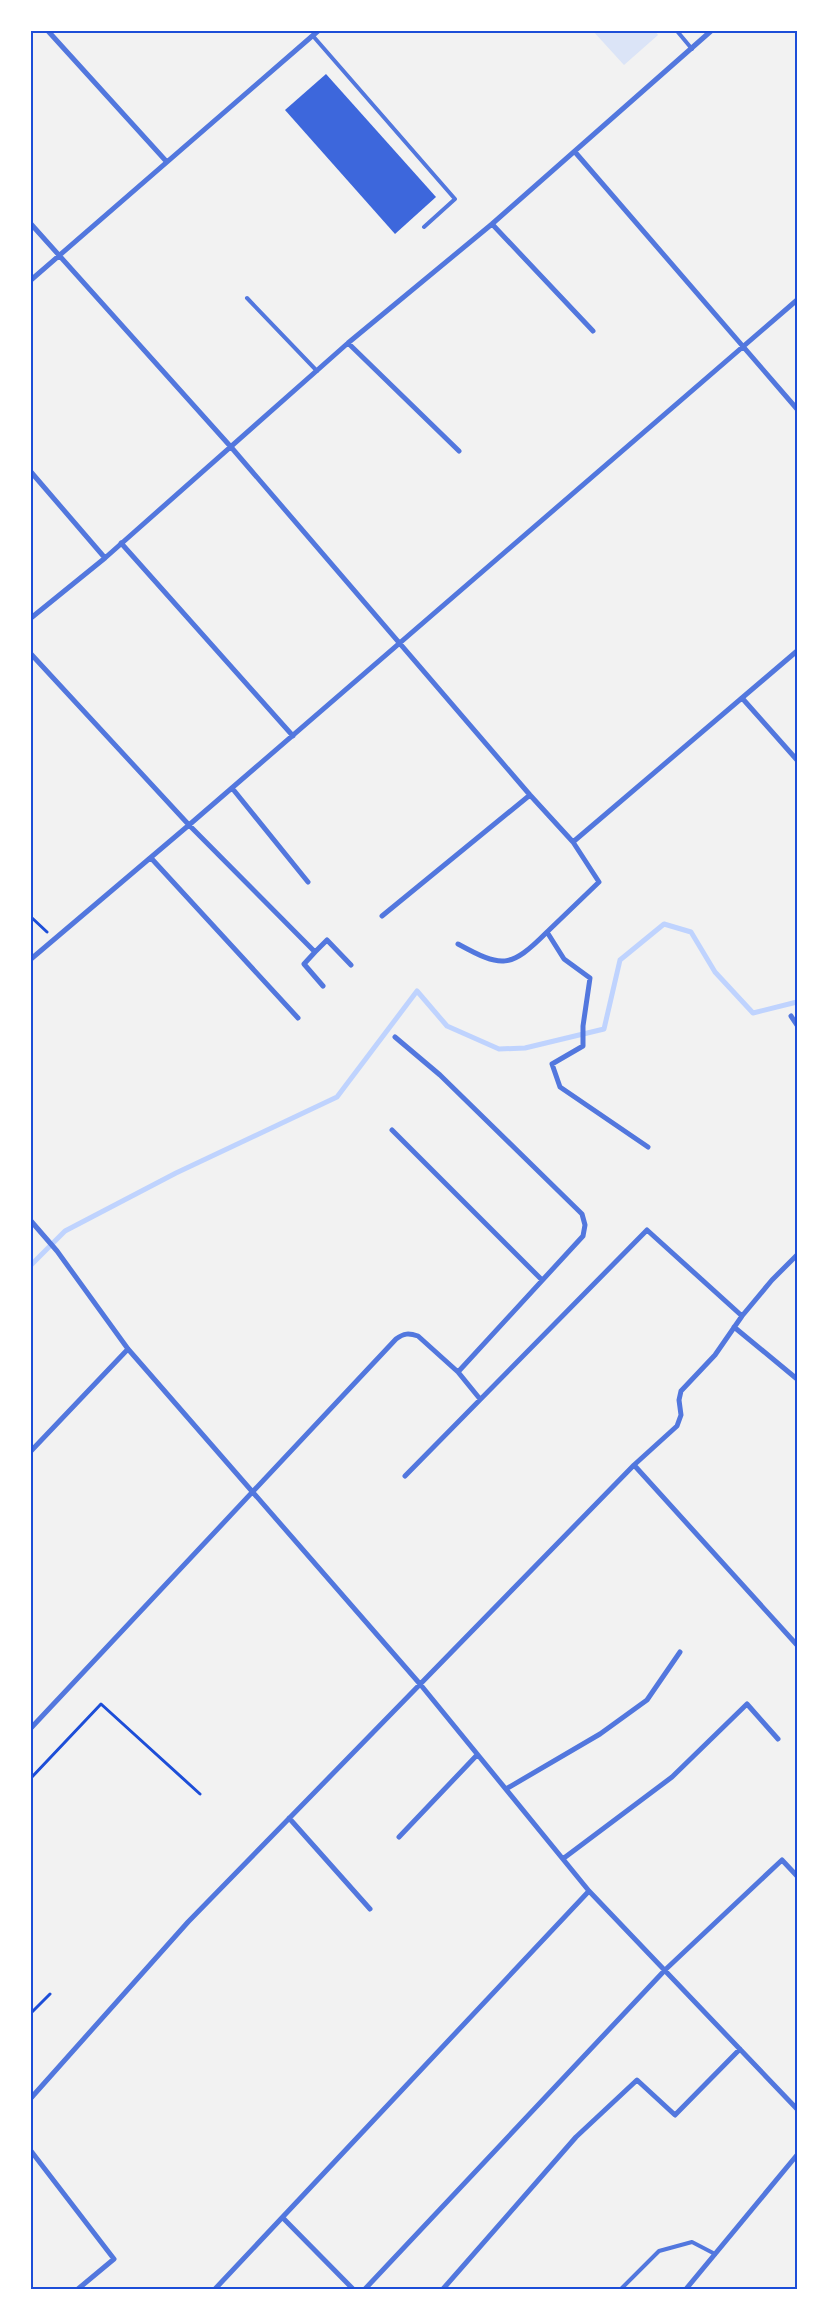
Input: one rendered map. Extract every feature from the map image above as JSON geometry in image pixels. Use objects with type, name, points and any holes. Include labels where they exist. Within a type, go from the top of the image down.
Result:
[{"type":"street","points":[[48,31],[166,161]]},
{"type":"street","points":[[31,280],[318,31]]},
{"type":"street","points":[[31,618],[105,558],[348,343],[492,224],[711,31]]},
{"type":"street","points":[[575,152],[797,409]]},
{"type":"street","points":[[31,224],[231,447],[530,795],[573,842],[599,882],[530,949],[511,960],[493,962],[458,944]]},
{"type":"street","points":[[492,224],[593,331]]},
{"type":"street","points":[[31,959],[400,644],[797,300]]},
{"type":"street","points":[[348,343],[459,451]]},
{"type":"street","points":[[31,472],[105,558]]},
{"type":"street","points":[[121,543],[293,736]]},
{"type":"street","points":[[573,842],[797,651]]},
{"type":"street","points":[[31,654],[189,825],[315,952]]},
{"type":"street","points":[[742,698],[797,760]]},
{"type":"street","points":[[232,788],[308,882]]},
{"type":"street","points":[[382,916],[530,795]]},
{"type":"street","points":[[151,858],[298,1018]]},
{"type":"street","points":[[547,932],[564,959],[590,978],[583,1026],[583,1046],[552,1064],[560,1087],[648,1147]]},
{"type":"street","points":[[323,986],[304,964],[327,940],[352,965]]},
{"type":"street","points":[[791,1016],[797,1025]]},
{"type":"street","points":[[395,1037],[440,1075],[582,1214],[585,1225],[583,1236],[458,1372]]},
{"type":"street","points":[[392,1130],[542,1280]]},
{"type":"street","points":[[31,1221],[57,1252],[128,1349],[420,1684],[564,1858],[589,1891],[797,2109]]},
{"type":"street","points":[[405,1476],[647,1230],[742,1316]]},
{"type":"street","points":[[31,2098],[188,1922],[634,1465],[677,1426],[681,1415],[679,1400],[681,1391],[714,1355],[742,1316],[772,1280],[797,1255]]},
{"type":"street","points":[[734,1327],[797,1379]]},
{"type":"street","points":[[31,1728],[402,1335],[418,1336],[458,1372],[480,1400]]},
{"type":"street","points":[[31,1451],[128,1349]]},
{"type":"street","points":[[634,1465],[797,1645]]},
{"type":"street","points":[[506,1789],[600,1734],[647,1700],[680,1652]]},
{"type":"street","points":[[564,1858],[672,1777],[747,1704],[778,1739]]},
{"type":"street","points":[[398,1837],[477,1755]]},
{"type":"street","points":[[289,1818],[370,1910]]},
{"type":"street","points":[[365,2289],[665,1970],[782,1860],[797,1876]]},
{"type":"street","points":[[215,2289],[589,1891]]},
{"type":"street","points":[[443,2289],[576,2138],[637,2080],[675,2115],[740,2049]]},
{"type":"street","points":[[31,2151],[114,2259],[78,2289]]},
{"type":"street","points":[[686,2289],[797,2155]]},
{"type":"street","points":[[282,2218],[352,2289]]},
{"type":"lane","points":[[677,31],[692,49]]},
{"type":"lane","points":[[313,36],[455,199],[424,226]]},
{"type":"lane","points":[[247,298],[317,371]]},
{"type":"lane","points":[[621,2289],[659,2251],[692,2242],[714,2254]]},
{"type":"path","points":[[31,917],[54,940]]},
{"type":"path","points":[[31,1778],[101,1704],[200,1794]]},
{"type":"path","points":[[31,2013],[50,1994]]},
{"type":"shaded area","points":[[593,31],[655,31],[658,35],[624,65]]},
{"type":"building","points":[[326,74],[436,197],[395,234],[285,110]]},
{"type":"waterway","points":[[31,1265],[65,1231],[176,1173],[337,1097],[417,991],[447,1026],[499,1049],[525,1048],[604,1029],[620,960],[664,924],[691,932],[715,972],[753,1013],[797,1002]]}]
